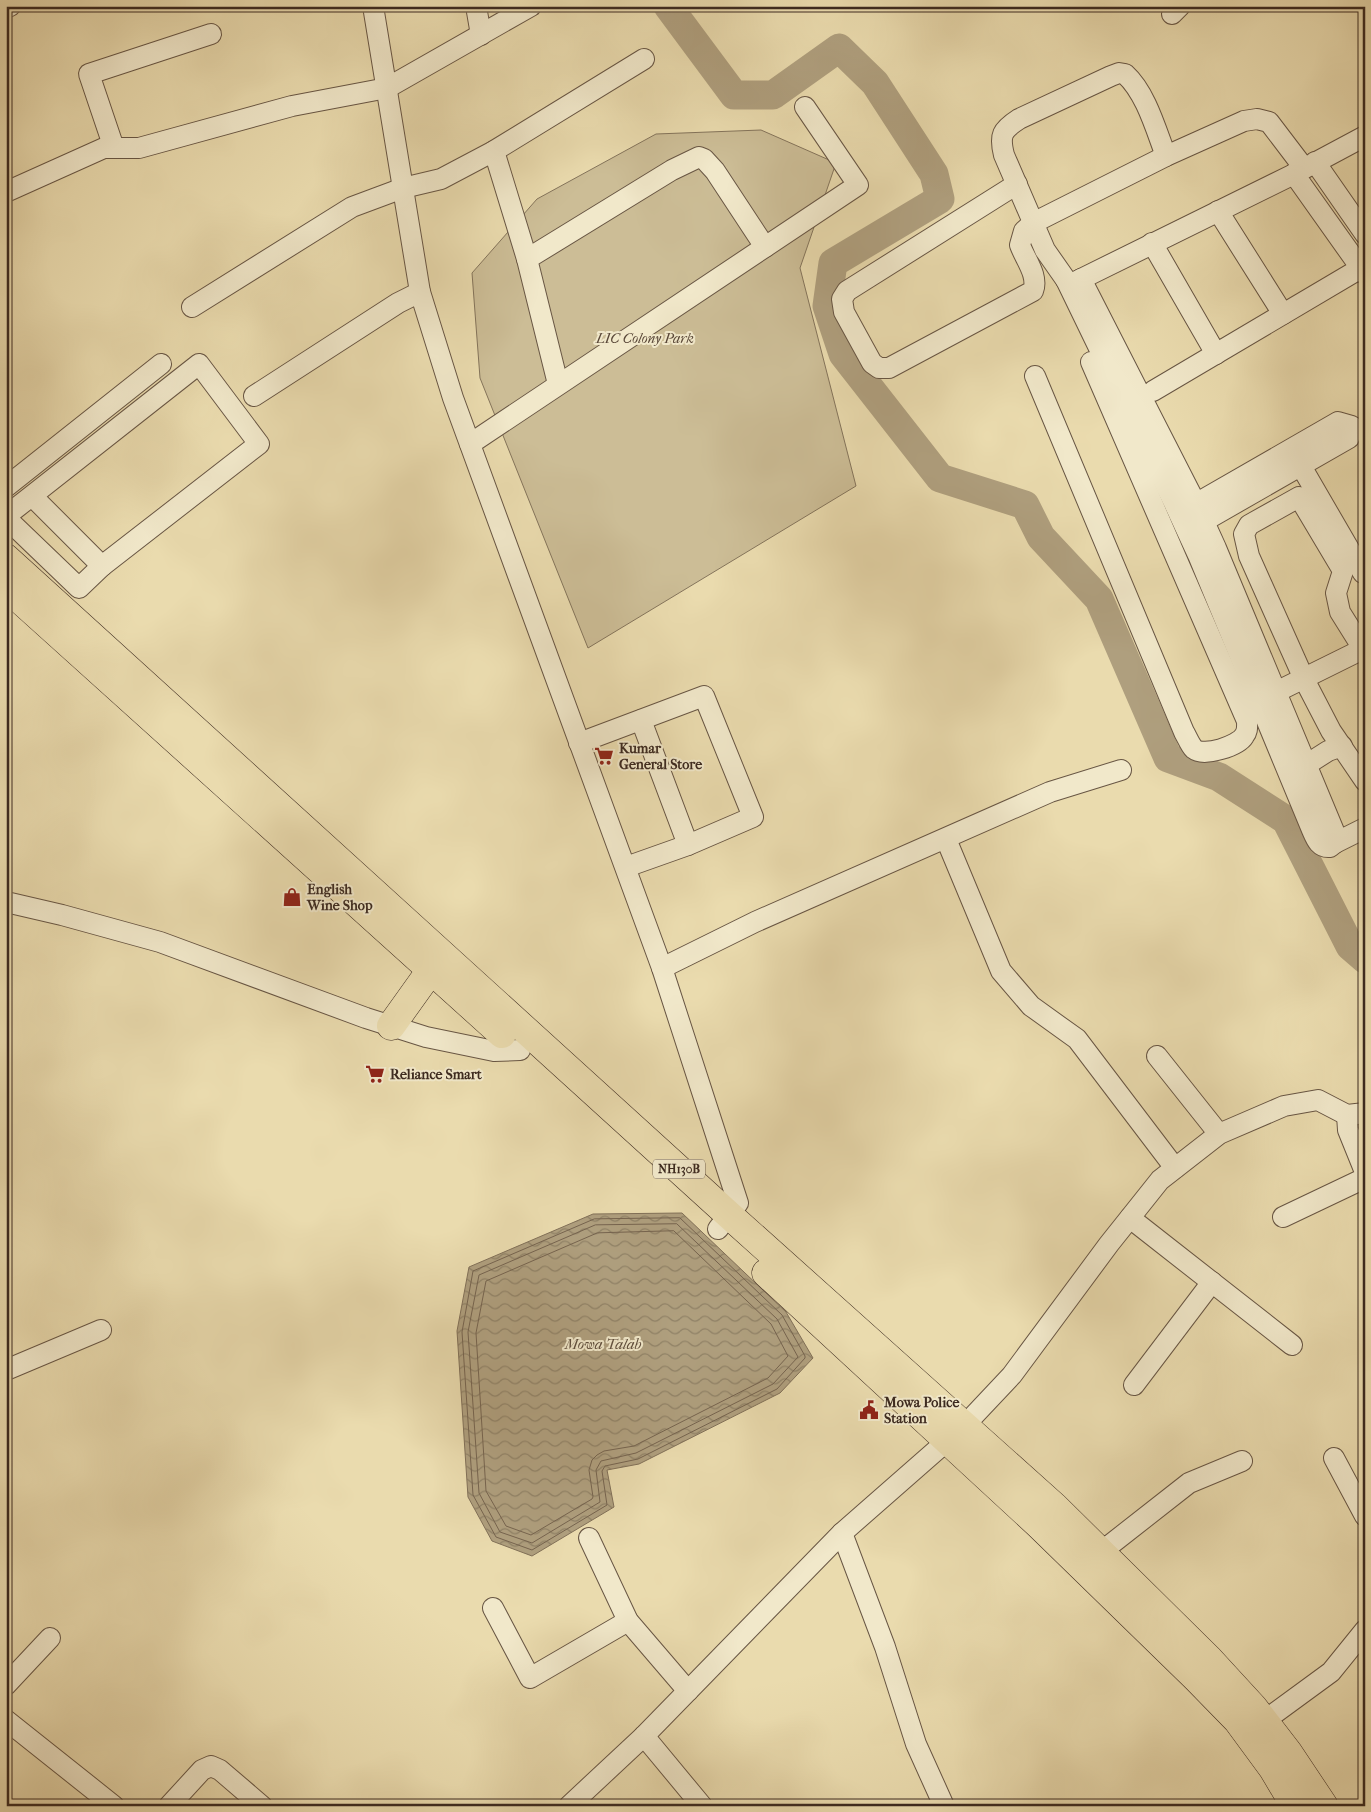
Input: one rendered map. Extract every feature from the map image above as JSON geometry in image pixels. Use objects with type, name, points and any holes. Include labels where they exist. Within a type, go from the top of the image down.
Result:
[{"type":"highway","name":"NH130B","points":[[6,558],[723,1222],[956,1434],[1039,1525],[1237,1720],[1273,1769],[1295,1806]]},
{"type":"highway","name":"NH130B","points":[[6,587],[520,1050],[723,1222]]},
{"type":"highway","points":[[390,1026],[431,970]]},
{"type":"highway","name":"NH130B","points":[[956,1434],[1055,1507],[1209,1659],[1264,1721],[1288,1752],[1324,1806]]},
{"type":"street","points":[[6,8],[10,6]]},
{"type":"street","points":[[373,6],[420,292],[453,398],[662,968],[738,1203],[723,1222]]},
{"type":"street","points":[[476,6],[481,35]]},
{"type":"street","points":[[6,192],[104,148],[139,148],[292,106],[387,88],[531,6]]},
{"type":"street","points":[[114,148],[89,74],[211,34]]},
{"type":"street","points":[[192,306],[352,207],[403,188],[441,178],[494,151],[644,59]]},
{"type":"street","points":[[1166,156],[1134,82],[1125,74],[1119,74],[1019,119],[1008,126],[1002,134],[1004,155],[1046,250],[1073,280],[1190,519],[1223,592],[1267,697],[1318,843],[1324,847],[1330,847],[1335,842],[1365,828]]},
{"type":"street","points":[[470,444],[858,185],[805,107]]},
{"type":"street","points":[[1017,184],[846,290],[842,298],[844,312],[872,363],[880,368],[889,368],[1033,291],[1035,278],[1020,245],[1024,231],[1033,223],[1166,156],[1244,121],[1257,119],[1270,122],[1304,168],[1365,234]]},
{"type":"street","points":[[1073,280],[1152,244],[1365,136]]},
{"type":"street","points":[[494,151],[528,259],[558,384]]},
{"type":"street","points":[[528,259],[672,170],[699,157],[704,159],[715,171],[765,247]]},
{"type":"street","points":[[1153,391],[1283,314],[1363,271],[1304,168]]},
{"type":"street","points":[[1218,211],[1283,314]]},
{"type":"street","points":[[1152,244],[1216,354]]},
{"type":"street","points":[[254,396],[398,303],[420,292]]},
{"type":"street","points":[[1035,376],[1184,732],[1194,748],[1200,752],[1210,752],[1238,742],[1244,738],[1248,730],[1247,721],[1086,350]]},
{"type":"street","points":[[6,487],[161,364]]},
{"type":"street","points":[[199,364],[258,444],[102,566],[79,588],[6,517],[199,364]]},
{"type":"street","points":[[1164,531],[1190,519],[1296,457],[1338,422],[1361,422]]},
{"type":"street","points":[[1296,457],[1363,573]]},
{"type":"street","points":[[32,496],[102,566]]},
{"type":"street","points":[[1267,697],[1304,679],[1364,650],[1340,612],[1336,593],[1343,571],[1299,497],[1249,525],[1244,534],[1250,556],[1304,679],[1331,731],[1365,781]]},
{"type":"street","points":[[578,743],[704,696],[753,817],[688,845],[626,867]]},
{"type":"street","points":[[1267,697],[1306,765],[1336,836],[1335,842]]},
{"type":"street","points":[[641,720],[688,845]]},
{"type":"street","points":[[1306,765],[1328,751],[1342,746]]},
{"type":"street","points":[[662,968],[755,922],[1050,792],[1121,770]]},
{"type":"street","points":[[946,839],[1000,971],[1031,1006],[1077,1039],[1175,1168]]},
{"type":"street","points":[[6,902],[160,942],[390,1026],[426,1037],[494,1051],[520,1050]]},
{"type":"street","points":[[1156,1056],[1220,1134]]},
{"type":"street","points":[[578,1803],[842,1533],[907,1474],[956,1434],[1012,1375],[1160,1180],[1220,1134],[1284,1106],[1318,1100],[1356,1114],[1348,1130],[1365,1172]]},
{"type":"street","points":[[1283,1217],[1365,1178]]},
{"type":"street","points":[[1130,1218],[1292,1345]]},
{"type":"street","points":[[1134,1386],[1212,1282]]},
{"type":"street","points":[[6,1370],[101,1330]]},
{"type":"street","points":[[1334,1458],[1365,1516]]},
{"type":"street","points":[[1101,1552],[1189,1483],[1242,1461]]},
{"type":"street","points":[[842,1533],[885,1647],[916,1744],[944,1806]]},
{"type":"street","points":[[588,1538],[628,1621],[688,1691]]},
{"type":"street","points":[[493,1608],[530,1678],[628,1621]]},
{"type":"street","points":[[1264,1721],[1331,1672],[1365,1630]]},
{"type":"street","points":[[6,1684],[50,1638]]},
{"type":"street","points":[[6,1720],[114,1806]]},
{"type":"street","points":[[644,1736],[702,1806]]},
{"type":"street","points":[[169,1806],[202,1770],[211,1766],[220,1770],[262,1806]]},
{"type":"green space","name":"LIC Colony Park","points":[[761,130],[836,163],[800,268],[856,486],[588,648],[480,378],[472,273],[537,199],[656,134]]},
{"type":"water","name":"Mowa Talab","points":[[682,1213],[786,1312],[813,1358],[780,1393],[639,1464],[607,1470],[614,1507],[532,1556],[492,1541],[468,1497],[457,1331],[469,1267],[593,1214]]},
{"type":"waterway","points":[[668,6],[734,95],[773,95],[839,48],[875,83],[934,174],[940,199],[833,263],[827,306],[843,354],[940,478],[1025,505],[1041,537],[1099,599],[1168,758],[1219,777],[1286,820],[1350,946],[1365,959]]},
{"type":"place","name":"Kumar General Store","points":[[604,756]]},
{"type":"place","name":"English Wine Shop","points":[[292,897]]},
{"type":"place","name":"Reliance Smart","points":[[375,1074]]},
{"type":"place","name":"Mowa Police Station","points":[[869,1410]]}]
